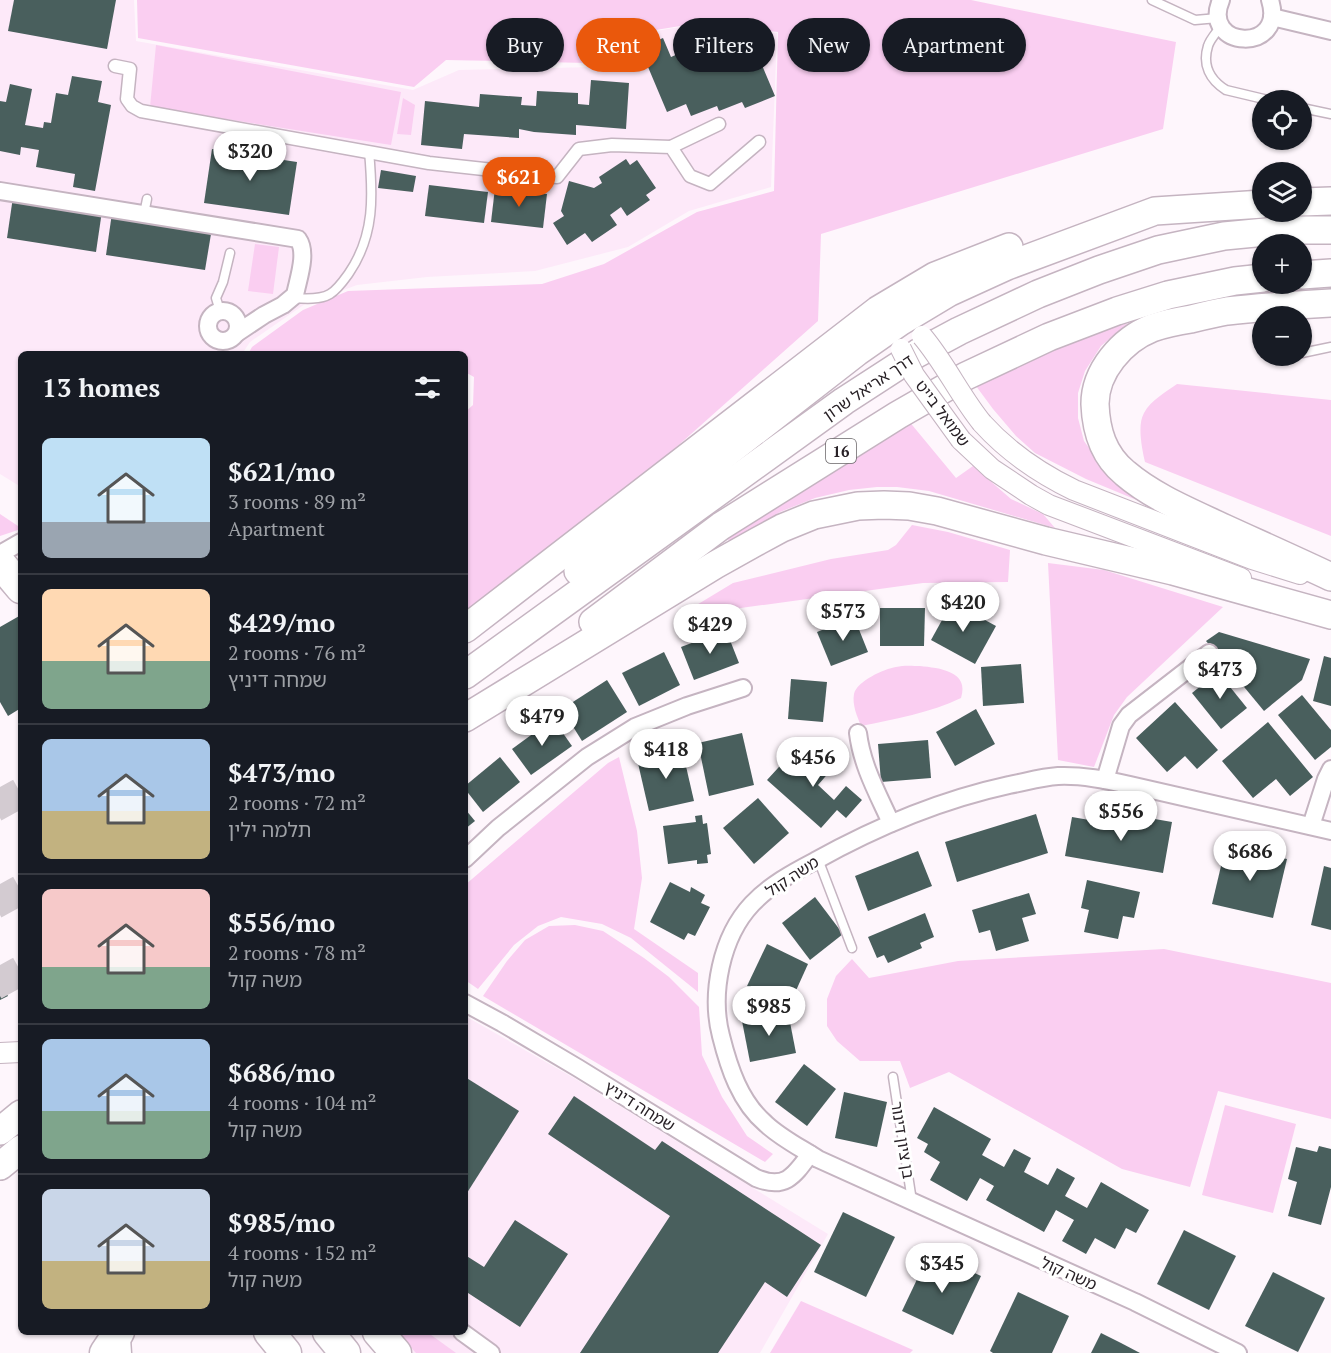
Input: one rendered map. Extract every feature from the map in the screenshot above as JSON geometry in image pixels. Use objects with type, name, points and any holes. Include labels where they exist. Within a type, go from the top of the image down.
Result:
[{"type":"highway","points":[[1312,202],[1331,201]]},
{"type":"highway","points":[[468,627],[843,336],[878,310],[935,276],[1050,231],[1105,216],[1252,205]]},
{"type":"highway","points":[[468,660],[857,352],[911,329],[950,292],[979,278],[1155,211]]},
{"type":"highway","name":"דרך אריאל שרון","points":[[468,673],[844,401],[918,353],[959,331],[1038,294],[1158,250],[1224,236],[1287,230],[1331,230]]},
{"type":"highway","points":[[1312,274],[1331,273]]},
{"type":"highway","name":"16","points":[[468,716],[721,526],[898,415],[966,376],[1048,337],[1117,311],[1168,295],[1252,279]]},
{"type":"highway","points":[[1331,303],[1226,311],[1151,329],[1121,348],[1108,364],[1100,378],[1095,399],[1096,421],[1101,441],[1109,457],[1124,472],[1163,499],[1331,577]]},
{"type":"highway","points":[[468,641],[727,453]]},
{"type":"highway","points":[[468,716],[715,565],[782,528],[814,515],[858,506],[909,506],[937,511],[1331,614]]},
{"type":"highway","points":[[7,552],[18,582]]},
{"type":"highway","points":[[0,1131],[18,1116]]},
{"type":"highway","points":[[0,1166],[18,1151]]},
{"type":"highway","points":[[105,1353],[117,1335]]},
{"type":"highway","points":[[271,1335],[286,1353]]},
{"type":"highway","points":[[330,1335],[345,1353]]},
{"type":"highway","points":[[381,1335],[396,1353]]},
{"type":"street","points":[[1221,0],[1218,11],[1219,22],[1226,33],[1241,40],[1250,40],[1264,32],[1272,17],[1270,0]]},
{"type":"street","points":[[1272,17],[1331,31]]},
{"type":"street","points":[[115,66],[130,69],[127,99],[132,106],[141,111],[429,163],[557,177],[579,149],[612,146],[671,147],[719,124]]},
{"type":"street","points":[[671,147],[690,176],[710,184],[759,142]]},
{"type":"street","points":[[0,191],[145,207],[298,239],[302,245],[303,254],[295,296],[288,301],[264,315],[237,333],[220,348],[208,327],[211,317],[225,312],[257,310],[288,301]]},
{"type":"street","points":[[225,312],[237,319],[237,333]]},
{"type":"street","name":"שמואל בייט","points":[[1331,583],[1252,559],[1064,485],[1033,468],[1014,455],[982,423],[969,407],[932,347],[911,329],[898,333],[901,349],[914,375],[961,440],[992,469],[1013,484],[1049,505],[1331,614]]},
{"type":"street","points":[[1105,780],[1121,726],[1129,715],[1209,652]]},
{"type":"street","points":[[468,856],[498,828],[587,757],[635,727],[687,706],[743,688]]},
{"type":"street","points":[[858,733],[865,765],[891,823]]},
{"type":"street","points":[[1311,826],[1331,769]]},
{"type":"street","name":"משה קול","points":[[1238,1353],[1135,1302],[818,1159],[780,1135],[752,1110],[737,1086],[730,1069],[717,1022],[718,976],[731,936],[740,919],[751,904],[782,878],[839,847],[891,823],[973,793],[1038,779],[1074,776],[1105,780],[1331,831]]},
{"type":"street","name":"שמחה דיניץ","points":[[468,1005],[578,1068],[765,1182],[780,1182],[793,1176],[810,1154]]},
{"type":"street","points":[[0,1042],[18,1041]]},
{"type":"street","points":[[0,1053],[18,1052]]},
{"type":"street","points":[[466,1335],[491,1353]]},
{"type":"lane","points":[[1152,0],[1195,20],[1219,22],[1208,46],[1206,64],[1211,76],[1220,87],[1226,90],[1252,96]]},
{"type":"lane","points":[[1312,110],[1331,114]]},
{"type":"lane","points":[[288,301],[329,294],[343,282],[357,261],[368,232],[372,192],[369,151]]},
{"type":"lane","points":[[225,312],[216,298],[223,282],[230,253]]},
{"type":"lane","points":[[1312,351],[1331,347]]},
{"type":"lane","points":[[818,859],[852,948]]},
{"type":"lane","name":"בן ציון דינור","points":[[893,1077],[913,1202]]},
{"type":"lane","points":[[127,1335],[127,1353]]},
{"type":"shaded area","points":[[0,0],[134,0],[136,41],[413,90],[459,70],[564,72],[564,68],[576,67],[576,72],[661,72],[661,30],[673,28],[673,72],[775,72],[775,33],[777,33],[771,187],[689,211],[628,247],[535,271],[427,277],[357,285],[305,304],[250,342],[244,351],[18,351],[18,485],[0,474]]},
{"type":"shaded area","points":[[137,0],[971,0],[1176,42],[1163,129],[821,234],[818,321],[654,467],[468,615],[468,409],[473,405],[474,377],[468,374],[468,351],[250,351],[303,310],[348,291],[542,284],[604,264],[697,212],[774,191],[778,32],[775,32],[775,18],[673,18],[673,27],[661,29],[661,18],[576,18],[576,63],[564,63],[564,18],[486,18],[486,61],[446,60],[414,87],[138,38]]},
{"type":"shaded area","points":[[156,45],[401,92],[391,145],[150,107]]},
{"type":"shaded area","points":[[403,98],[415,105],[411,135],[397,134]]},
{"type":"shaded area","points":[[255,244],[279,247],[273,294],[248,291]]},
{"type":"shaded area","points":[[1128,323],[1101,346],[1085,371],[1078,393],[1078,418],[1084,441],[1100,463],[1156,508],[1086,479],[1035,453],[1016,436],[976,386],[1077,340]]},
{"type":"shaded area","points":[[1177,384],[1331,400],[1331,536],[1145,462],[1141,437],[1144,413],[1151,404]]},
{"type":"shaded area","points":[[908,420],[956,478],[973,466],[1011,499],[1043,514],[1055,528],[929,491],[877,487],[849,490],[815,498],[780,512],[731,545],[726,535]]},
{"type":"shaded area","points":[[0,514],[18,526],[18,530],[0,536]]},
{"type":"shaded area","points":[[912,525],[948,532],[1010,550],[1008,582],[923,583],[712,612],[690,609],[733,583],[831,559],[888,550],[896,545]]},
{"type":"shaded area","points":[[1048,563],[1104,570],[1223,607],[1127,697],[1114,715],[1094,767],[1058,760]]},
{"type":"shaded area","points":[[920,666],[944,670],[957,677],[963,689],[961,698],[925,712],[861,726],[855,710],[856,689],[872,676],[891,668]]},
{"type":"shaded area","points":[[619,757],[637,831],[642,878],[634,929],[698,973],[698,992],[631,938],[602,924],[561,917],[538,926],[514,945],[478,989],[468,982],[468,882],[608,763]]},
{"type":"shaded area","points":[[575,925],[603,931],[644,958],[669,977],[699,1007],[702,1055],[722,1097],[747,1136],[773,1154],[765,1162],[483,996],[507,961],[525,940],[549,926]]},
{"type":"shaded area","points":[[1164,949],[1331,983],[1331,1119],[1218,1091],[1190,1187],[1122,1169],[949,1072],[910,1088],[900,1061],[860,1061],[837,1041],[827,1026],[827,999],[836,976],[852,959],[869,978],[958,961]]},
{"type":"shaded area","points":[[468,1018],[574,1078],[828,1234],[760,1353],[412,1353],[395,1335],[468,1335]]},
{"type":"shaded area","points":[[1225,1105],[1296,1124],[1273,1213],[1202,1195]]},
{"type":"shaded area","points":[[801,1301],[913,1350],[910,1353],[770,1353]]},
{"type":"shaded area","points":[[400,1335],[431,1335],[456,1353],[416,1353]]},
{"type":"building","points":[[14,0],[116,0],[107,49],[8,31]]},
{"type":"building","points":[[663,38],[671,57],[673,56],[673,72],[765,72],[775,96],[745,108],[742,102],[719,111],[717,106],[691,116],[686,104],[667,112],[650,72],[661,72],[661,39]]},
{"type":"building","points":[[72,76],[102,81],[98,102],[111,105],[95,191],[73,187],[75,174],[36,167],[39,150],[21,147],[20,155],[0,151],[0,101],[6,102],[10,84],[32,89],[25,125],[43,128],[44,122],[51,123],[56,93],[68,95]]},
{"type":"building","points":[[591,80],[629,83],[626,129],[576,125],[576,135],[519,129],[519,138],[464,134],[462,149],[421,145],[425,101],[479,107],[480,94],[522,97],[521,105],[536,106],[537,91],[578,93],[578,104],[589,105]]},
{"type":"building","points":[[212,149],[297,162],[289,215],[204,203]]},
{"type":"building","points":[[626,159],[630,165],[637,160],[656,188],[646,195],[650,200],[627,216],[621,207],[610,215],[617,225],[592,242],[585,233],[567,245],[553,223],[564,216],[561,211],[569,181],[594,188],[602,183],[599,177]]},
{"type":"building","points":[[381,170],[416,176],[413,192],[378,188]]},
{"type":"building","points":[[429,185],[488,192],[484,223],[425,216]]},
{"type":"building","points":[[495,188],[547,194],[543,228],[491,222]]},
{"type":"building","points":[[13,197],[102,211],[96,252],[7,238]]},
{"type":"building","points":[[112,213],[212,228],[205,270],[106,255]]},
{"type":"building","points":[[952,602],[996,626],[975,664],[931,640]]},
{"type":"building","points":[[880,608],[925,608],[924,646],[880,646]]},
{"type":"building","points":[[18,617],[18,710],[8,716],[0,702],[0,627]]},
{"type":"building","points":[[854,617],[868,652],[831,666],[817,632]]},
{"type":"building","points":[[726,630],[739,663],[694,680],[681,647]]},
{"type":"building","points":[[1219,632],[1310,659],[1302,680],[1264,711],[1206,641]]},
{"type":"building","points":[[664,652],[680,685],[639,706],[622,673]]},
{"type":"building","points":[[1324,656],[1331,658],[1331,706],[1313,701]]},
{"type":"building","points":[[1021,664],[1024,703],[983,706],[981,667]]},
{"type":"building","points":[[1218,672],[1247,708],[1221,729],[1192,693]]},
{"type":"building","points":[[791,679],[827,682],[823,722],[788,719]]},
{"type":"building","points":[[607,680],[627,712],[582,741],[562,709]]},
{"type":"building","points":[[1302,695],[1331,730],[1331,747],[1315,760],[1278,715]]},
{"type":"building","points":[[1175,702],[1218,750],[1197,769],[1185,756],[1167,772],[1136,738]]},
{"type":"building","points":[[976,709],[995,744],[955,766],[936,732]]},
{"type":"building","points":[[553,719],[572,746],[531,775],[512,749]]},
{"type":"building","points":[[1268,722],[1313,777],[1290,796],[1276,779],[1253,798],[1222,761]]},
{"type":"building","points":[[742,733],[754,785],[709,796],[698,743]]},
{"type":"building","points":[[928,740],[931,778],[881,782],[878,744]]},
{"type":"building","points":[[822,747],[838,762],[818,785],[834,800],[846,786],[862,800],[846,818],[837,810],[821,828],[767,780],[789,756],[802,769]]},
{"type":"building","points":[[682,749],[694,801],[649,811],[637,759]]},
{"type":"building","points":[[500,757],[520,782],[483,812],[468,793],[468,784]]},
{"type":"building","points":[[758,798],[789,833],[754,864],[723,828]]},
{"type":"building","points":[[468,813],[475,821],[468,827]]},
{"type":"building","points":[[1036,814],[1048,853],[957,882],[945,842]]},
{"type":"building","points":[[1126,814],[1172,822],[1163,873],[1065,856],[1072,817],[1124,826]]},
{"type":"building","points":[[702,815],[703,824],[707,823],[711,854],[707,855],[708,863],[697,864],[697,860],[668,864],[663,826],[696,822],[695,816]]},
{"type":"building","points":[[1226,845],[1287,859],[1273,918],[1212,904]]},
{"type":"building","points":[[918,851],[932,886],[868,911],[855,876]]},
{"type":"building","points":[[1324,866],[1331,868],[1331,930],[1311,925]]},
{"type":"building","points":[[1087,880],[1140,892],[1134,918],[1123,916],[1118,939],[1084,932],[1089,910],[1081,908]]},
{"type":"building","points":[[670,882],[690,892],[691,887],[705,895],[701,903],[710,907],[695,936],[688,933],[684,940],[650,922]]},
{"type":"building","points":[[1029,893],[1036,914],[1022,918],[1029,941],[996,951],[990,930],[979,933],[972,910]]},
{"type":"building","points":[[815,897],[843,934],[810,960],[782,923]]},
{"type":"building","points":[[925,913],[934,937],[920,943],[922,948],[888,963],[884,955],[877,958],[868,937]]},
{"type":"building","points":[[767,944],[808,964],[789,1006],[747,986]]},
{"type":"building","points":[[0,982],[8,996],[0,1000]]},
{"type":"building","points":[[788,1012],[796,1053],[750,1062],[742,1021]]},
{"type":"building","points":[[804,1064],[836,1089],[807,1126],[775,1102]]},
{"type":"building","points":[[468,1079],[519,1111],[468,1191]]},
{"type":"building","points":[[844,1092],[887,1102],[877,1147],[835,1138]]},
{"type":"building","points":[[574,1096],[655,1150],[662,1141],[821,1245],[787,1297],[765,1282],[718,1353],[580,1353],[670,1216],[548,1134]]},
{"type":"building","points":[[934,1107],[991,1139],[982,1155],[1004,1167],[1014,1149],[1031,1158],[1024,1172],[1048,1185],[1057,1168],[1075,1178],[1065,1196],[1087,1208],[1101,1182],[1149,1210],[1136,1233],[1126,1228],[1115,1249],[1095,1238],[1086,1254],[1062,1241],[1074,1220],[1056,1210],[1044,1232],[986,1200],[994,1186],[980,1178],[967,1201],[930,1180],[940,1162],[924,1152],[928,1144],[917,1138]]},
{"type":"building","points":[[1319,1146],[1331,1149],[1331,1187],[1321,1225],[1288,1216],[1297,1182],[1288,1179],[1296,1147],[1317,1152]]},
{"type":"building","points":[[843,1212],[895,1237],[866,1297],[814,1272]]},
{"type":"building","points":[[515,1220],[568,1254],[520,1327],[468,1293],[468,1257],[484,1267]]},
{"type":"building","points":[[1184,1230],[1236,1256],[1209,1310],[1157,1284]]},
{"type":"building","points":[[930,1252],[981,1276],[953,1335],[902,1311]]},
{"type":"building","points":[[1273,1272],[1325,1298],[1298,1352],[1245,1326]]},
{"type":"building","points":[[1018,1292],[1069,1316],[1052,1353],[993,1353],[990,1351]]},
{"type":"building","points":[[1101,1333],[1121,1343],[1140,1353],[1091,1353]]},
{"type":"tunnel","points":[[0,787],[18,820]]},
{"type":"tunnel","points":[[0,884],[18,917]]},
{"type":"tunnel","points":[[0,965],[18,998]]}]
